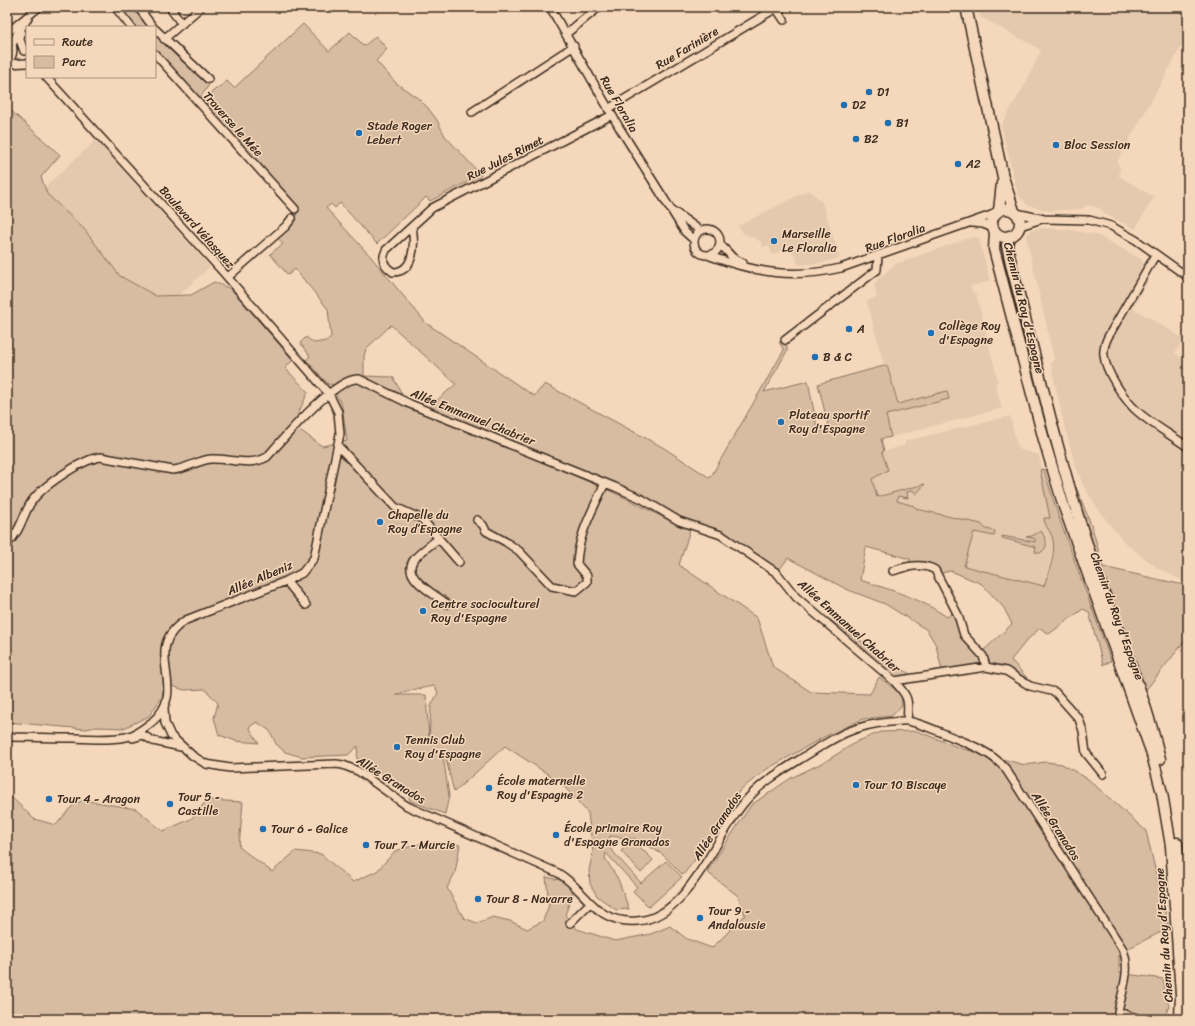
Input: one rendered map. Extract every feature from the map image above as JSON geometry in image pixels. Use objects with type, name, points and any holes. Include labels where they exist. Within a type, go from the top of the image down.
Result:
[{"type":"street","points":[[7,33],[38,7]]},
{"type":"street","points":[[114,7],[130,26]]},
{"type":"street","name":"Traverse le Mée","points":[[138,7],[152,26]]},
{"type":"street","points":[[175,7],[172,11],[173,14],[182,24]]},
{"type":"street","points":[[164,39],[201,7]]},
{"type":"street","name":"Rue Floralia","points":[[550,7],[567,33],[610,112],[672,210],[684,232],[694,240]]},
{"type":"street","points":[[567,33],[599,7]]},
{"type":"street","points":[[777,7],[784,20]]},
{"type":"street","name":"Rue Farinière","points":[[610,112],[777,7]]},
{"type":"street","points":[[966,7],[1002,177],[1015,212],[1019,217],[1020,226],[1016,233],[1009,236],[1002,236],[994,230],[993,220],[998,212],[1002,177]]},
{"type":"street","points":[[7,64],[12,55],[11,46],[30,14]]},
{"type":"street","points":[[22,27],[20,40],[25,53]]},
{"type":"street","name":"Traverse le Mée","points":[[156,30],[208,79]]},
{"type":"street","points":[[11,46],[25,53]]},
{"type":"street","points":[[472,112],[574,46]]},
{"type":"street","name":"Traverse le Mée","points":[[156,55],[295,209]]},
{"type":"street","points":[[7,64],[26,63]]},
{"type":"street","name":"Boulevard Vélasquez","points":[[47,78],[228,277],[329,394]]},
{"type":"street","name":"Rue Jules Rimet","points":[[412,227],[414,238],[409,265],[405,270],[393,272],[386,268],[383,257],[386,250],[432,208],[610,112]]},
{"type":"street","points":[[998,212],[1006,209],[1044,219],[1089,220],[1111,226],[1136,240],[1188,277]]},
{"type":"street","name":"Rue Floralia","points":[[672,210],[701,231]]},
{"type":"street","name":"Rue Floralia","points":[[710,256],[755,269],[786,274],[821,273],[841,268],[998,212]]},
{"type":"street","points":[[228,277],[286,226],[292,218]]},
{"type":"street","points":[[1020,226],[1044,219]]},
{"type":"street","name":"Rue Floralia","points":[[970,223],[983,224],[994,230]]},
{"type":"street","points":[[706,229],[715,231],[720,238],[721,245],[719,250],[710,256],[698,253],[694,245],[694,240],[701,231],[706,229]]},
{"type":"street","name":"Chemin du Roy d'Espagne","points":[[994,230],[994,249],[1044,440],[1064,507],[1151,750],[1162,794],[1168,820],[1172,864],[1182,1016]]},
{"type":"street","name":"Chemin du Roy d'Espagne","points":[[1009,236],[1007,245],[1012,268],[1085,538],[1157,744],[1171,803],[1180,866],[1188,944]]},
{"type":"street","name":"Rue Floralia","points":[[721,245],[733,258],[755,269]]},
{"type":"street","points":[[1156,254],[1108,337],[1104,346],[1104,359],[1110,375],[1128,403],[1138,412],[1188,447]]},
{"type":"street","points":[[785,340],[877,270],[878,255]]},
{"type":"street","name":"Allée Emmanuel Chabrier","points":[[7,544],[18,532],[30,504],[42,491],[89,458],[100,457],[173,470],[184,469],[203,460],[212,459],[249,462],[261,461],[267,457],[304,416],[329,394],[347,380],[353,378],[359,379],[410,404],[642,499],[679,521],[721,535],[777,572],[796,597],[894,681],[906,694],[909,702],[907,721]]},
{"type":"street","name":"Allée Albeniz","points":[[7,737],[112,740],[133,735],[148,725],[164,708],[169,689],[164,651],[173,630],[186,620],[286,582],[307,568],[317,552],[338,446],[340,419],[329,394]]},
{"type":"street","points":[[338,446],[395,507],[422,518],[459,562]]},
{"type":"street","points":[[477,520],[483,525],[486,531],[519,551],[552,586],[576,591],[587,582],[587,576],[578,564],[580,540],[605,483]]},
{"type":"street","points":[[1059,488],[1063,491],[1067,490],[1070,486]]},
{"type":"street","points":[[439,538],[413,561],[410,568],[413,578],[447,604]]},
{"type":"street","points":[[893,571],[918,566],[930,567],[935,570],[958,615],[964,635],[983,656],[986,667]]},
{"type":"street","points":[[286,582],[306,605]]},
{"type":"street","points":[[894,681],[986,667],[1006,671],[1030,686],[1055,692],[1062,698],[1079,719],[1083,730],[1086,753],[1103,774]]},
{"type":"street","name":"Allée Granados","points":[[164,708],[167,730],[182,747],[200,761],[220,767],[329,764],[350,767],[407,806],[558,873],[573,884],[590,903],[604,914],[629,922],[648,919],[664,913],[697,877],[742,805],[764,783],[848,730],[870,723],[907,721],[929,728],[983,750],[996,758],[1005,768],[1126,956],[1126,973],[1116,1015],[1140,1019]]},
{"type":"street","name":"Allée Albeniz","points":[[143,735],[148,725]]},
{"type":"street","points":[[112,740],[126,740],[143,735]]},
{"type":"street","name":"Allée Granados","points":[[143,735],[153,741],[182,747]]},
{"type":"street","points":[[570,923],[590,903]]},
{"type":"shaded area","points":[[985,7],[1188,7],[1188,35],[1117,162],[1120,168],[1119,176],[1154,197],[1135,229],[1104,214],[1102,209],[1088,205],[1082,209],[1050,211],[1027,205],[1018,195],[1001,125],[1027,81],[1041,50],[979,16]]},
{"type":"shaded area","points":[[96,140],[210,267],[159,313],[127,279],[115,289],[33,198]]},
{"type":"shaded area","points":[[809,190],[822,202],[840,258],[822,263],[799,265],[792,251],[790,252],[788,247],[773,255],[768,245],[763,247],[760,241],[743,233],[738,226]]},
{"type":"shaded area","points":[[1042,228],[1067,229],[1097,235],[1141,259],[1144,265],[1140,273],[1150,278],[1133,308],[1184,339],[1175,353],[1188,363],[1188,584],[1156,567],[1125,543],[1102,515],[1083,485],[1075,465],[1062,416],[1051,364],[1054,359],[1026,236],[1031,230]]},
{"type":"shaded area","name":"Collège Roy d'Espagne","points":[[972,237],[979,238],[990,281],[971,286],[972,292],[976,293],[998,381],[995,383],[1002,408],[891,437],[885,415],[949,399],[947,391],[898,404],[887,365],[884,365],[867,301],[877,297],[874,283],[895,264]]},
{"type":"shaded area","points":[[1010,416],[1018,449],[1039,455],[1056,537],[1044,586],[992,576],[964,566],[954,517],[949,517],[877,497],[872,479],[888,469],[882,452],[905,445],[905,441]]},
{"type":"green space","points":[[117,7],[133,7],[147,26],[132,26]]},
{"type":"green space","points":[[303,24],[329,51],[350,32],[364,46],[376,36],[387,49],[376,61],[396,83],[419,99],[428,108],[437,120],[445,136],[481,175],[430,201],[426,197],[377,244],[340,203],[335,208],[331,204],[326,208],[371,257],[426,323],[534,396],[545,384],[664,448],[710,478],[784,350],[779,342],[787,346],[787,351],[764,392],[808,381],[818,432],[829,429],[818,384],[887,365],[898,404],[947,391],[949,399],[886,415],[891,437],[881,439],[884,451],[882,452],[888,470],[872,479],[877,497],[925,484],[916,494],[913,490],[907,492],[908,498],[898,496],[897,501],[914,506],[917,509],[981,524],[986,529],[995,531],[994,536],[974,532],[964,566],[1044,586],[1051,563],[1054,545],[1052,537],[1044,521],[1044,518],[1050,518],[1040,470],[1044,469],[1058,515],[1111,661],[1103,665],[1089,612],[1083,609],[1049,634],[1040,628],[1027,640],[1011,660],[1029,680],[992,665],[983,651],[1012,624],[1004,608],[982,584],[951,571],[941,573],[936,567],[909,565],[910,559],[866,547],[860,580],[916,600],[937,610],[947,617],[952,613],[962,634],[982,657],[982,665],[942,671],[936,645],[927,630],[885,604],[846,589],[788,558],[779,570],[733,541],[534,451],[429,407],[456,384],[391,325],[366,349],[364,356],[364,376],[393,377],[402,394],[356,376],[333,385],[328,384],[306,360],[310,356],[300,343],[306,337],[314,343],[326,341],[331,337],[328,309],[295,269],[288,275],[270,254],[283,244],[278,238],[297,220],[296,215],[298,208],[206,106],[212,92],[227,81],[234,88]]},
{"type":"green space","points":[[156,35],[174,54],[209,85],[199,99],[156,53]]},
{"type":"green space","points":[[7,107],[60,155],[41,177],[47,194],[84,229],[120,276],[156,296],[191,295],[214,282],[231,289],[293,360],[285,368],[308,392],[293,425],[322,446],[347,441],[342,406],[335,392],[352,383],[358,383],[617,494],[690,530],[679,565],[757,618],[773,667],[811,692],[870,694],[879,677],[901,694],[902,705],[892,716],[863,719],[824,737],[767,769],[740,790],[698,856],[683,875],[662,854],[636,839],[610,836],[608,846],[641,883],[666,861],[682,877],[649,907],[633,891],[637,887],[606,853],[605,858],[618,879],[629,909],[616,910],[597,896],[590,884],[589,870],[593,852],[588,813],[560,782],[505,746],[454,792],[445,755],[443,756],[449,796],[445,814],[410,801],[408,793],[384,779],[382,774],[357,759],[358,746],[348,755],[302,757],[285,752],[276,744],[270,731],[257,722],[249,727],[259,743],[236,741],[219,735],[214,718],[218,703],[205,689],[184,690],[164,683],[162,697],[149,716],[124,728],[96,727],[86,729],[7,722]],"holes":[[[435,686],[438,693],[431,706],[429,738],[426,695],[396,695]]]},
{"type":"green space","points":[[1076,487],[1092,527],[1103,567],[1188,586],[1188,637],[1145,691],[1080,509]]},
{"type":"green space","points":[[1041,531],[1046,540],[1046,546],[1040,553],[1035,552],[1036,547],[1002,538],[1002,536],[1035,542],[1035,539],[1026,537],[1032,536]]},
{"type":"green space","points":[[829,619],[911,675],[895,678]]},
{"type":"green space","points":[[917,731],[960,748],[1025,765],[1046,762],[1062,764],[1088,779],[1146,831],[1169,928],[1119,953],[1119,973],[1163,979],[1169,1006],[1164,1019],[7,1019],[7,793],[34,819],[56,825],[73,805],[84,800],[136,809],[163,831],[191,819],[207,800],[243,802],[239,847],[272,872],[296,851],[321,854],[353,882],[377,871],[395,851],[426,842],[460,845],[455,873],[447,888],[464,918],[477,923],[493,917],[510,921],[527,929],[543,921],[549,905],[546,877],[564,881],[573,893],[565,915],[577,929],[615,941],[651,934],[670,926],[687,939],[712,948],[745,915],[738,896],[707,872],[751,805],[791,778],[826,761],[858,741],[881,732]]},
{"type":"green space","points":[[633,840],[653,860],[641,873],[621,851]]},
{"type":"place","name":"D1","points":[[869,92]]},
{"type":"place","name":"D2","points":[[844,105]]},
{"type":"place","name":"B1","points":[[888,123]]},
{"type":"place","name":"Stade Roger Lebert","points":[[359,133]]},
{"type":"place","name":"B2","points":[[856,139]]},
{"type":"place","name":"Bloc Session","points":[[1056,145]]},
{"type":"place","name":"A2","points":[[958,164]]},
{"type":"place","name":"Marseille Le Floralia","points":[[774,241]]},
{"type":"place","name":"A","points":[[849,329]]},
{"type":"place","name":"Collège Roy d'Espagne","points":[[931,333]]},
{"type":"place","name":"B & C","points":[[815,357]]},
{"type":"place","name":"Plateau sportif Roy d'Espagne","points":[[781,422]]},
{"type":"place","name":"Chapelle du Roy d’Espagne","points":[[380,522]]},
{"type":"place","name":"Centre socioculturel Roy d'Espagne","points":[[423,611]]},
{"type":"place","name":"Tennis Club Roy d'Espagne","points":[[397,747]]},
{"type":"place","name":"Tour 10 Biscaye","points":[[856,785]]},
{"type":"place","name":"École maternelle Roy d'Espagne 2","points":[[489,788]]},
{"type":"place","name":"Tour 4 - Aragon","points":[[49,799]]},
{"type":"place","name":"Tour 5 - Castille","points":[[170,804]]},
{"type":"place","name":"Tour 6 - Galice","points":[[263,829]]},
{"type":"place","name":"École primaire Roy d'Espagne Granados","points":[[556,835]]},
{"type":"place","name":"Tour 7 - Murcie","points":[[366,845]]},
{"type":"place","name":"Tour 8 - Navarre","points":[[478,899]]},
{"type":"place","name":"Tour 9 - Andalousie","points":[[700,918]]}]
